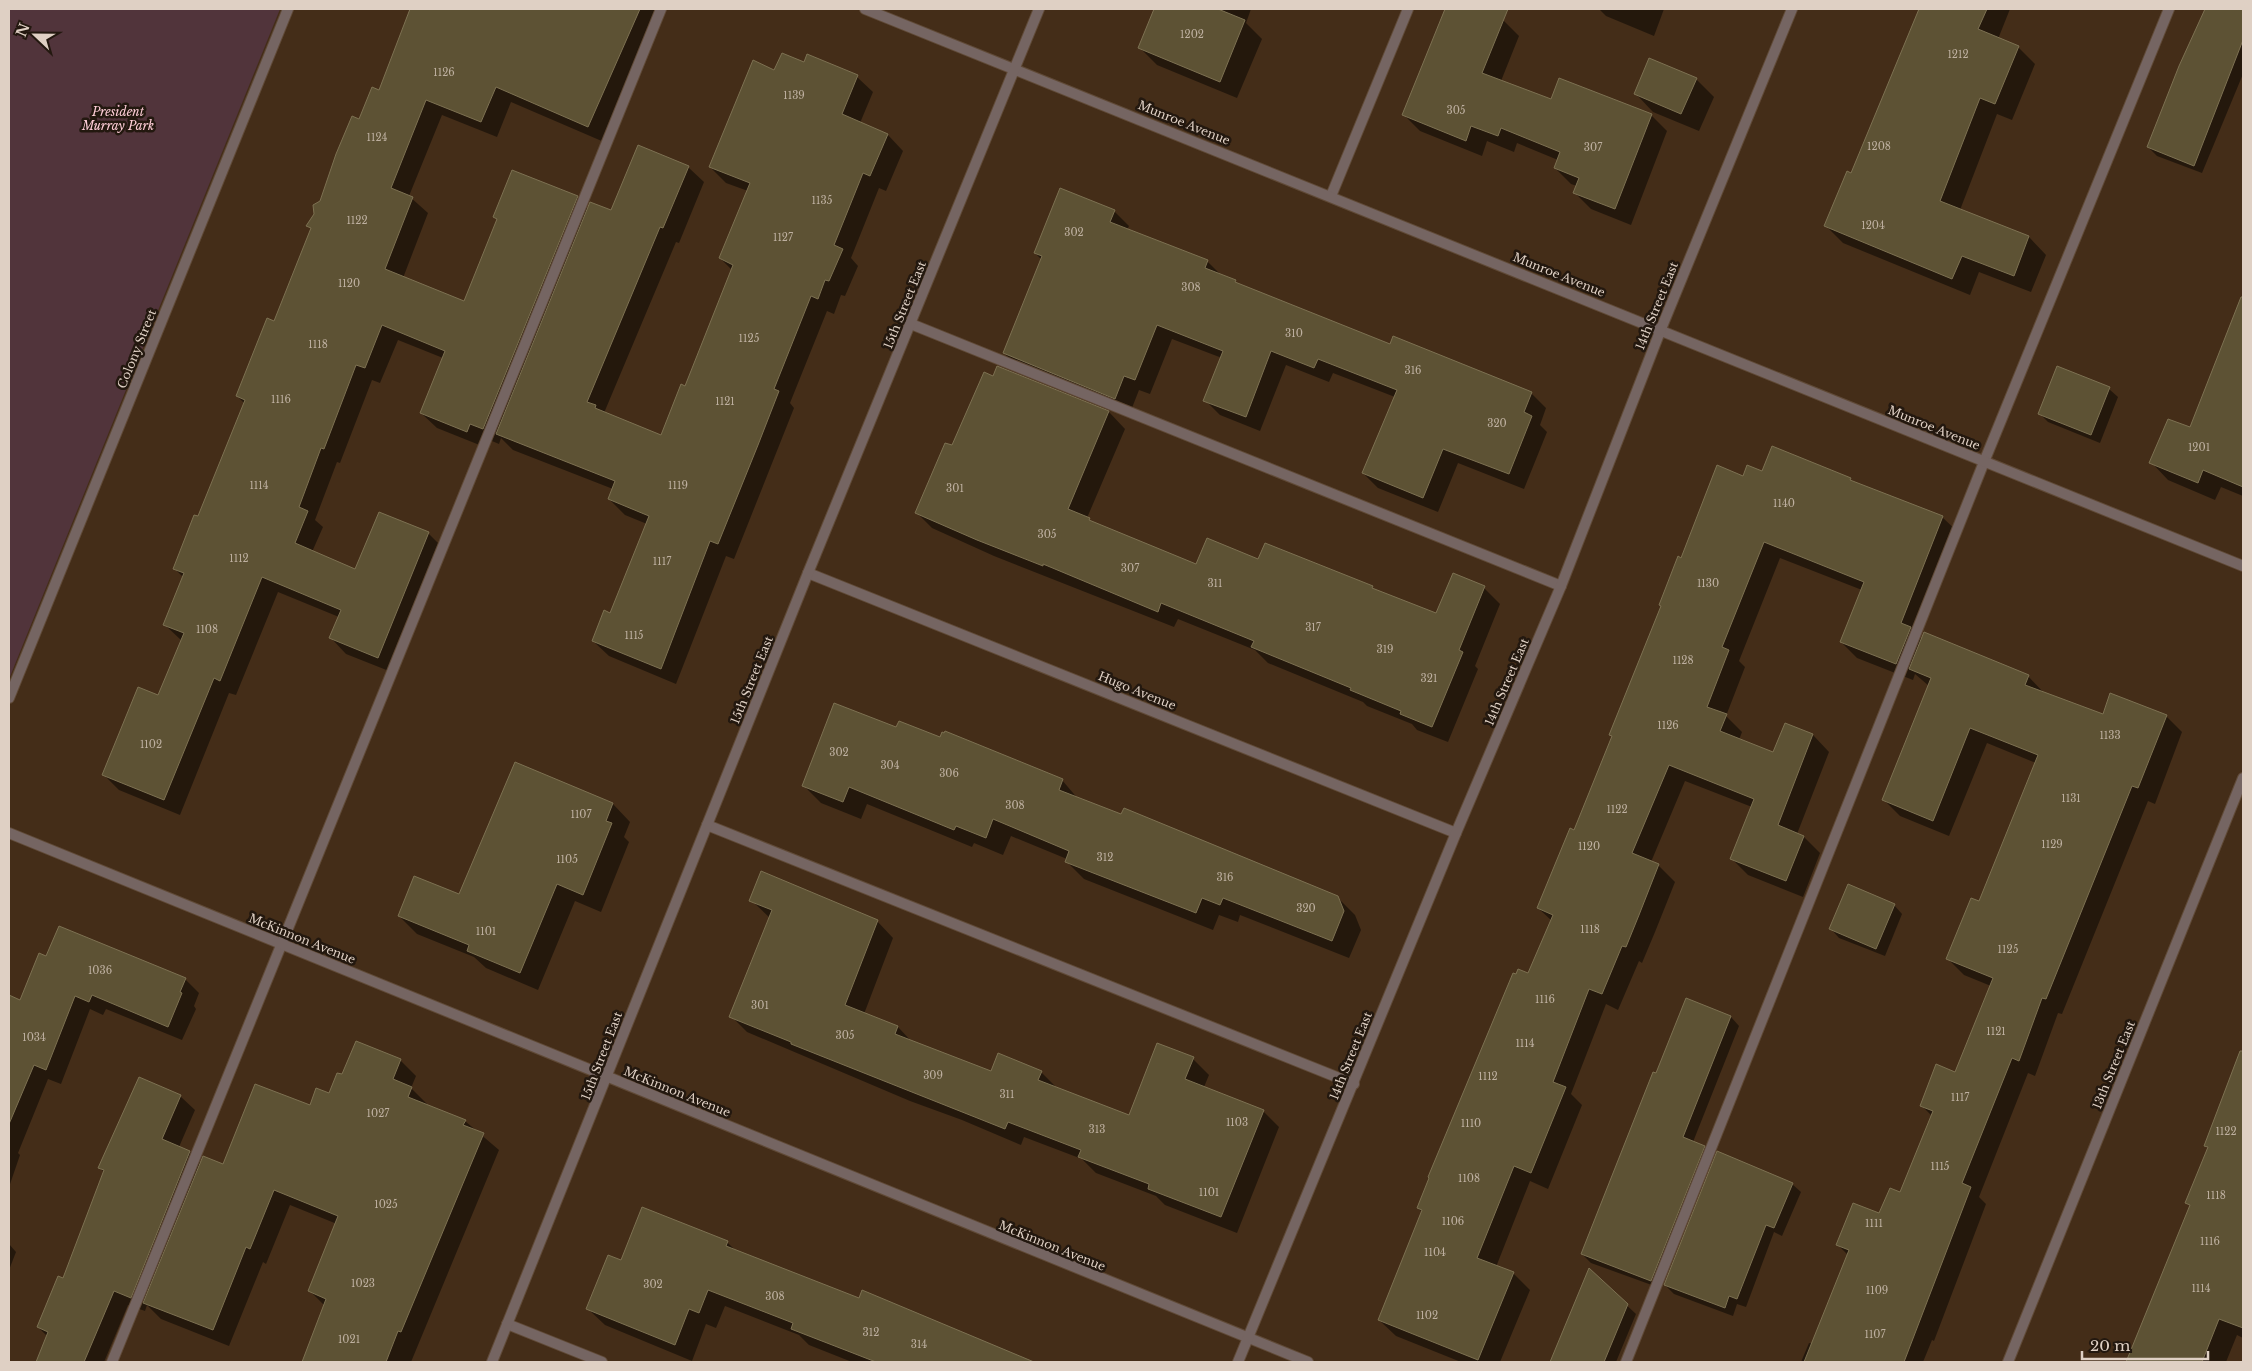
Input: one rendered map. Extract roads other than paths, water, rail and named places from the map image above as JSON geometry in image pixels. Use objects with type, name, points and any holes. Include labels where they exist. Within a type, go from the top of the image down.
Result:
[{"type":"street","name":"Colony Street","points":[[9,698],[288,9]]},
{"type":"street","points":[[112,1362],[661,9]]},
{"type":"street","name":"Munroe Avenue","points":[[865,9],[1661,329],[2243,566]]},
{"type":"street","name":"15th Street East","points":[[492,1362],[608,1077],[808,573],[1039,9]]},
{"type":"street","points":[[1331,196],[1408,9]]},
{"type":"street","name":"14th Street East","points":[[1238,1362],[1456,833],[1561,586],[1661,329],[1792,9]]},
{"type":"street","points":[[1626,1362],[1984,462],[2169,9]]},
{"type":"street","points":[[911,324],[1561,586]]},
{"type":"street","name":"Hugo Avenue","points":[[808,573],[1456,833]]},
{"type":"street","name":"13th Street East","points":[[2008,1362],[2243,778]]},
{"type":"street","points":[[707,825],[1354,1084]]},
{"type":"street","name":"McKinnon Avenue","points":[[9,833],[1308,1362]]},
{"type":"street","points":[[507,1324],[602,1362]]},
{"type":"park label","name":"President Murray Park","points":[[118,119]]}]
